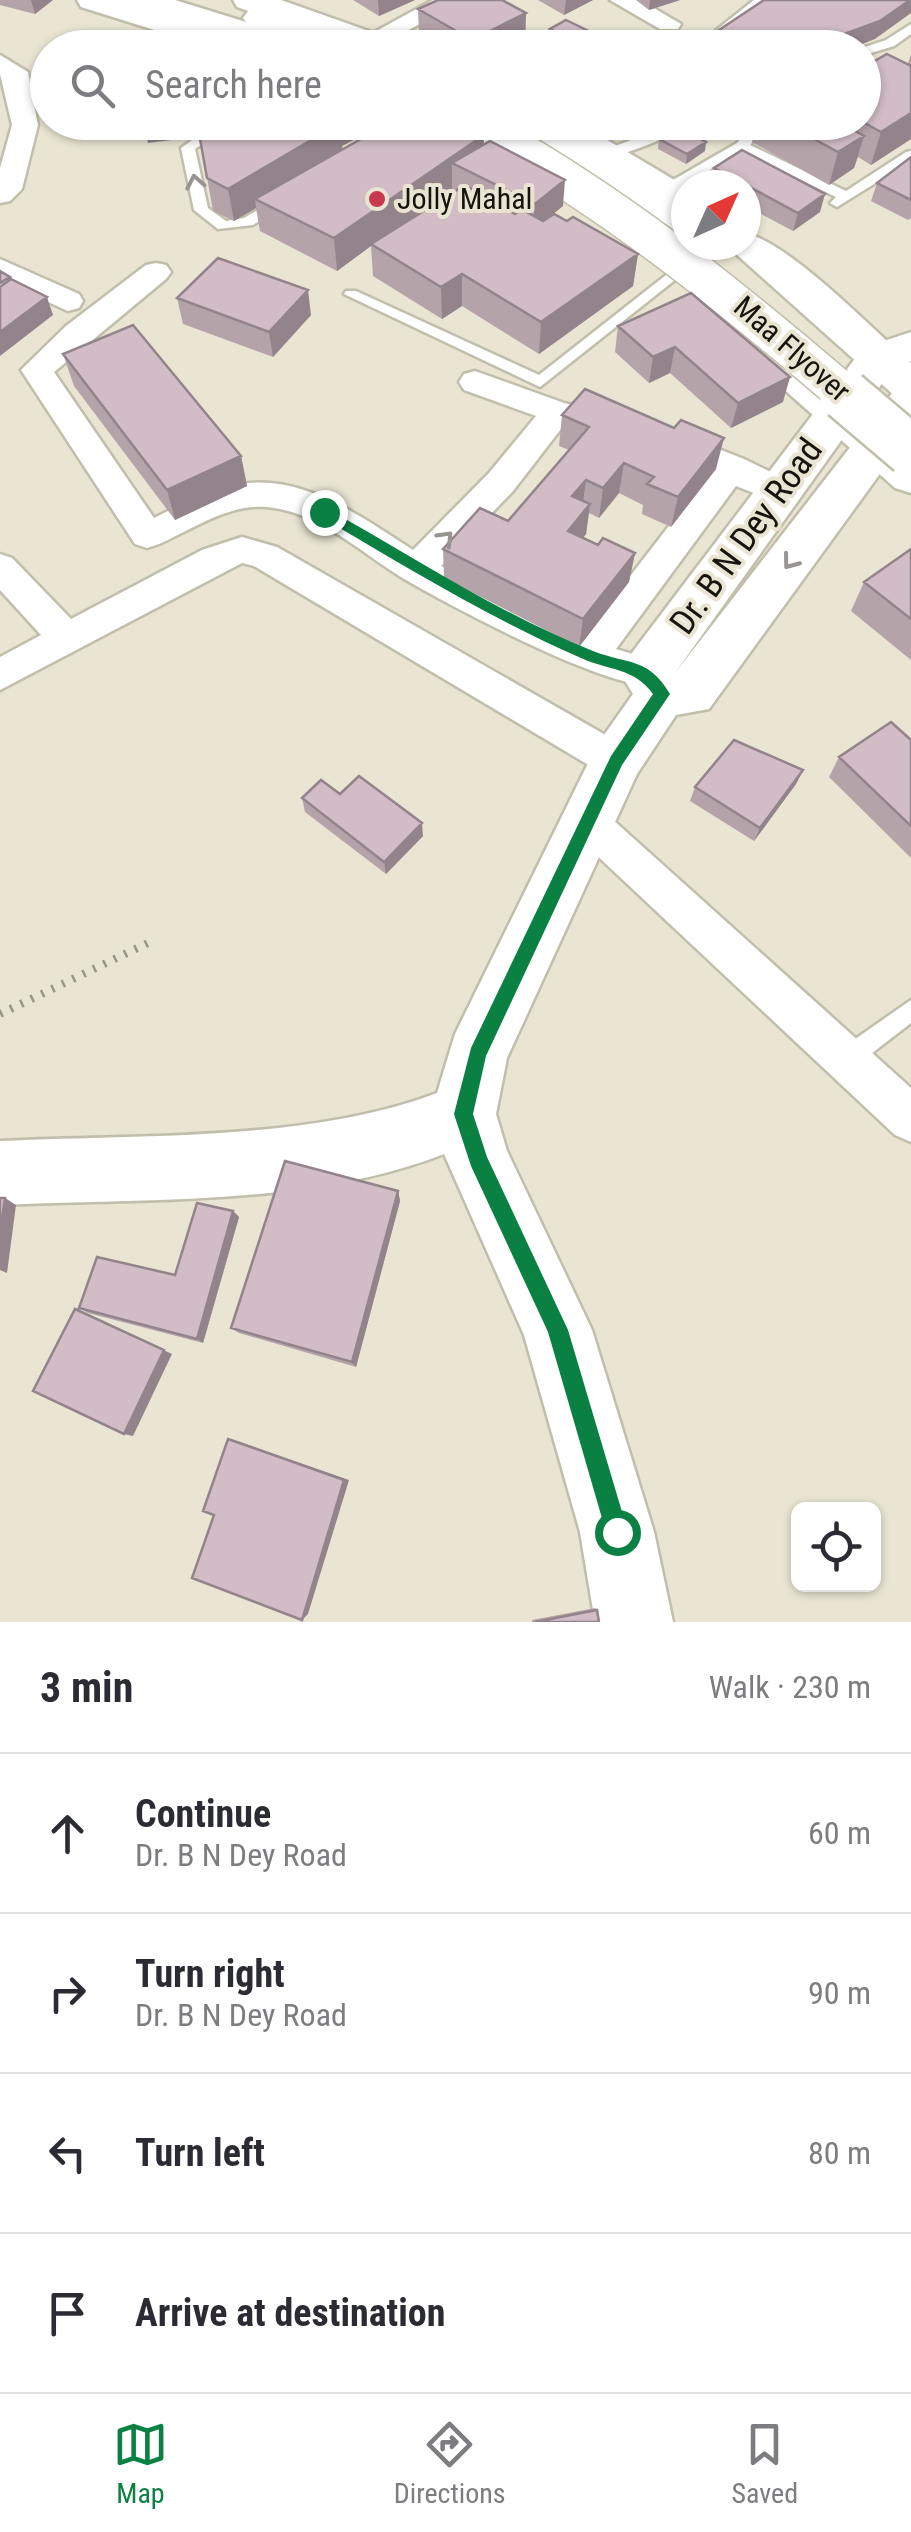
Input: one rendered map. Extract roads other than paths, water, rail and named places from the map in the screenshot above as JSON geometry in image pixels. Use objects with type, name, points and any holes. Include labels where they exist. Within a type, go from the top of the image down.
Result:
[{"type":"main road","points":[[93,0],[190,30]]},
{"type":"main road","points":[[141,0],[237,30]]},
{"type":"main road","points":[[199,0],[312,30]]},
{"type":"main road","points":[[269,2],[334,30]]},
{"type":"main road","points":[[466,140],[606,223],[675,273],[836,413],[899,458]]},
{"type":"main road","name":"Maa Flyover","points":[[500,140],[606,200],[687,259],[899,458]]},
{"type":"main road","points":[[554,140],[606,169],[671,214]]},
{"type":"main road","points":[[618,140],[671,192]]},
{"type":"main road","points":[[761,256],[894,352],[911,387]]},
{"type":"main road","name":"Maa Flyover","points":[[731,260],[911,412]]},
{"type":"main road","name":"Dr. B N Dey Road","points":[[634,1622],[617,1532],[558,1330],[478,1160],[464,1114],[477,1054],[654,683],[802,502],[836,413],[894,352]]},
{"type":"main road","name":"Dr. B N Dey Road","points":[[802,502],[899,458],[911,399]]},
{"type":"main road","points":[[0,1173],[312,1158],[405,1137],[464,1114]]},
{"type":"street","points":[[397,30],[452,0]]},
{"type":"street","points":[[622,0],[669,24]]},
{"type":"street","points":[[0,64],[14,72],[25,124],[8,189],[0,195]]},
{"type":"street","points":[[0,268],[68,301]]},
{"type":"street","points":[[156,272],[37,370],[146,535],[240,496],[278,496],[324,512],[416,568],[590,656],[654,683]]},
{"type":"street","points":[[474,382],[558,412],[656,438],[732,467],[802,502]]},
{"type":"street","points":[[416,568],[500,482],[558,412]]},
{"type":"street","points":[[590,656],[732,467]]},
{"type":"street","points":[[0,675],[214,559],[242,550],[266,556],[616,761]]},
{"type":"street","points":[[0,567],[64,637]]},
{"type":"street","points":[[588,822],[911,1119]]},
{"type":"lane","points":[[725,30],[761,0]]},
{"type":"lane","points":[[881,46],[911,28]]},
{"type":"lane","points":[[200,140],[188,148],[201,210],[223,226],[248,222],[294,193]]},
{"type":"lane","points":[[711,170],[748,140]]},
{"type":"lane","points":[[742,146],[841,200],[911,155]]},
{"type":"lane","points":[[351,294],[540,382],[675,273]]},
{"type":"lane","points":[[846,1060],[911,1010]]},
{"type":"place","name":"Jolly Mahal","points":[[377,199]]}]
